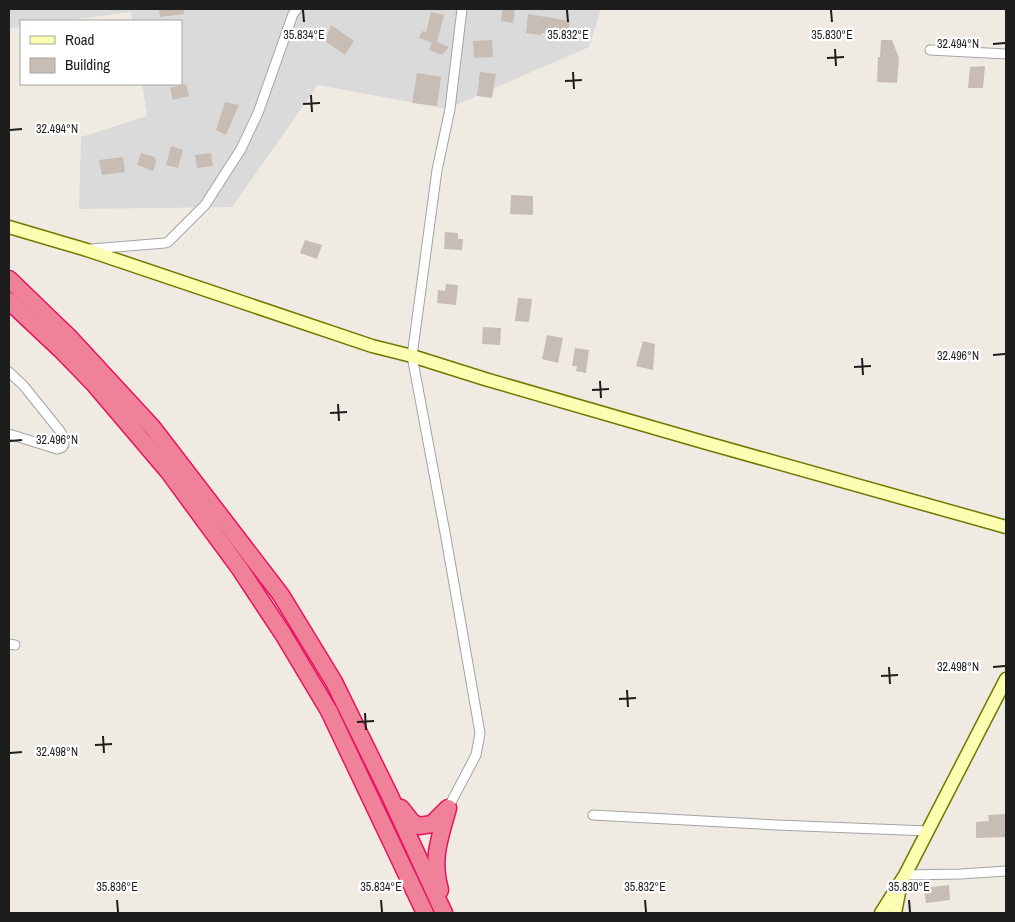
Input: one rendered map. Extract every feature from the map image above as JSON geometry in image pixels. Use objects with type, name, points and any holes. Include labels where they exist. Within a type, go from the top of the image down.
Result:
[{"type":"highway","points":[[9,279],[69,337],[153,428],[281,595],[334,682],[445,913]]},
{"type":"highway","points":[[9,301],[95,385],[168,471],[240,568],[283,634],[329,711],[425,913]]},
{"type":"highway","points":[[389,794],[412,822],[419,826],[432,824],[448,808]]},
{"type":"highway","points":[[445,913],[435,866],[436,854],[448,808]]},
{"type":"highway","points":[[394,850],[413,913]]},
{"type":"street","points":[[87,250],[165,243],[205,205],[241,149],[258,113],[296,9]]},
{"type":"street","points":[[448,808],[476,755],[480,733],[412,356],[437,170],[450,109],[462,9]]},
{"type":"street","points":[[930,50],[1006,54]]},
{"type":"street","points":[[9,227],[87,250],[372,346],[412,356],[703,442],[1006,526]]},
{"type":"street","points":[[9,372],[23,385],[60,431],[64,444],[57,449],[9,434]]},
{"type":"street","points":[[881,913],[903,878],[1006,679]]},
{"type":"street","points":[[593,815],[928,831]]},
{"type":"street","points":[[903,878],[1006,871]]},
{"type":"street","points":[[895,913],[903,878]]},
{"type":"shaded area","points":[[9,9],[601,9],[589,47],[447,109],[318,85],[232,207],[79,209],[81,137],[147,116],[142,85],[182,85],[182,20],[132,20],[131,12],[69,20],[20,20],[20,27],[9,29]]},
{"type":"building","points":[[159,9],[184,9],[184,14],[160,17]]},
{"type":"building","points":[[502,9],[515,9],[513,23],[501,21]]},
{"type":"building","points":[[431,12],[444,15],[437,42],[449,47],[442,55],[429,50],[432,43],[419,38],[422,31],[426,32]]},
{"type":"building","points":[[528,14],[570,21],[568,36],[526,33]]},
{"type":"building","points":[[331,25],[354,41],[345,55],[325,41]]},
{"type":"building","points":[[492,40],[493,57],[474,58],[473,41]]},
{"type":"building","points":[[881,40],[892,40],[899,58],[897,83],[877,82]]},
{"type":"building","points":[[985,66],[983,88],[968,88],[970,67]]},
{"type":"building","points":[[480,72],[496,74],[492,98],[477,96]]},
{"type":"building","points":[[417,73],[441,77],[437,106],[412,103]]},
{"type":"building","points":[[186,84],[189,96],[173,100],[170,88]]},
{"type":"building","points":[[225,102],[239,105],[226,135],[216,130]]},
{"type":"building","points":[[171,146],[183,150],[178,168],[166,165]]},
{"type":"building","points":[[141,153],[155,157],[156,163],[153,171],[137,165]]},
{"type":"building","points":[[211,153],[213,166],[197,168],[195,155]]},
{"type":"building","points":[[123,157],[125,172],[102,175],[99,160]]},
{"type":"building","points":[[511,195],[533,196],[533,215],[510,214]]},
{"type":"building","points":[[445,232],[458,233],[458,239],[463,239],[462,250],[444,249]]},
{"type":"building","points":[[305,240],[322,245],[317,259],[300,253]]},
{"type":"building","points":[[446,284],[458,285],[456,305],[437,303],[438,290],[445,291]]},
{"type":"building","points":[[518,298],[532,299],[529,322],[515,321]]},
{"type":"building","points":[[483,327],[501,328],[500,345],[482,344]]},
{"type":"building","points":[[547,335],[563,338],[558,363],[542,359]]},
{"type":"building","points":[[643,341],[655,344],[653,370],[636,366]]},
{"type":"building","points":[[575,348],[589,350],[586,373],[576,371],[577,366],[572,366]]},
{"type":"building","points":[[1006,814],[1006,837],[976,838],[976,822],[989,821],[988,815]]},
{"type":"building","points":[[949,885],[950,900],[926,903],[924,888]]}]
